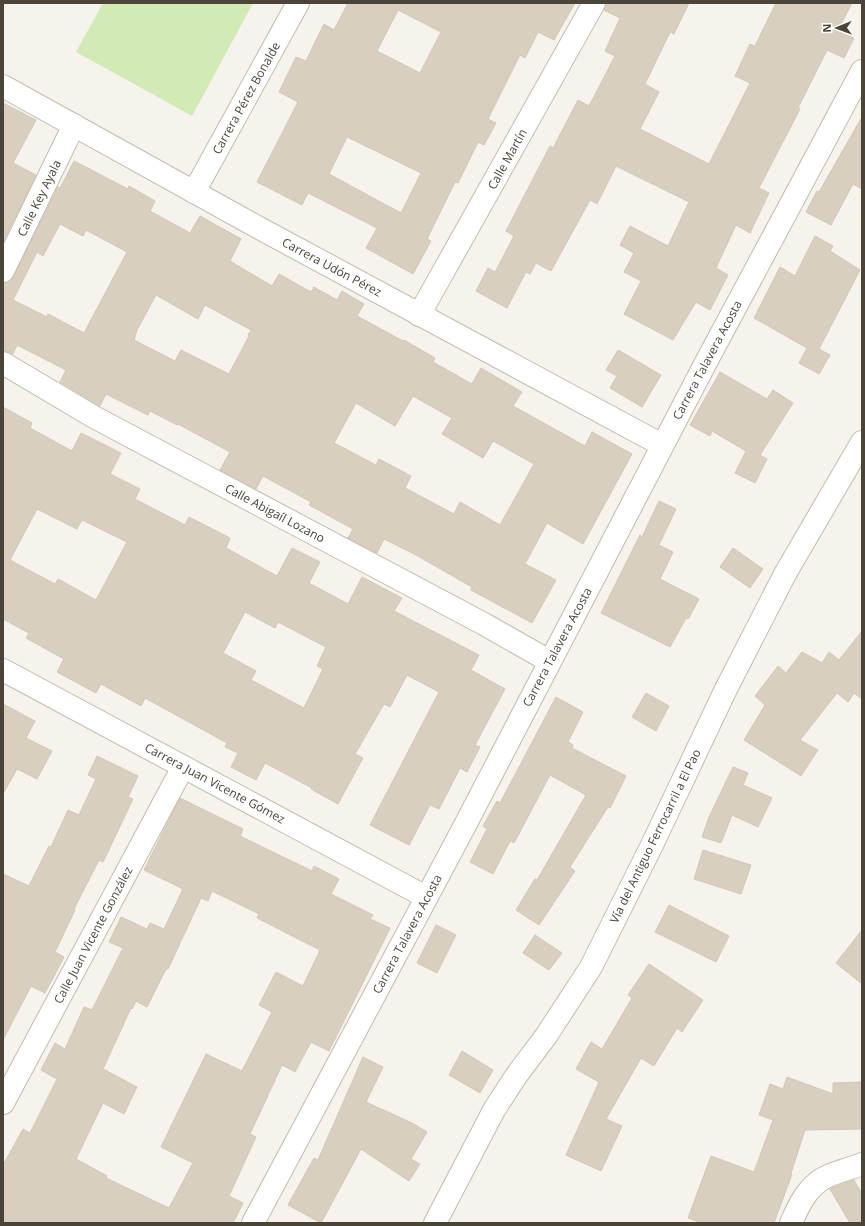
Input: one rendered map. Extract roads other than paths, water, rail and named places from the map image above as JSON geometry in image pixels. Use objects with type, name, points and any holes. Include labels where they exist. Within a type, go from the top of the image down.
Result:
[{"type":"street","name":"Carrera Pérez Bonalde","points":[[194,192],[298,3]]},
{"type":"street","name":"Calle Martín","points":[[419,315],[594,3]]},
{"type":"street","name":"Carrera Talavera Acosta","points":[[253,1223],[426,897],[662,445],[862,71]]},
{"type":"street","name":"Carrera Udón Pérez","points":[[3,86],[419,315],[662,445]]},
{"type":"street","name":"Calle Key Ayala","points":[[3,271],[74,125]]},
{"type":"street","name":"Calle Abigaíl Lozano","points":[[3,362],[94,417],[484,624],[549,661]]},
{"type":"street","name":"Vía del Antiguo Ferrocarril a El Pao","points":[[435,1223],[494,1110],[516,1076],[546,1036],[591,967],[652,845],[726,690],[785,574],[862,442]]},
{"type":"street","name":"Carrera Juan Vicente Gómez","points":[[3,670],[426,897]]},
{"type":"street","name":"Calle Juan Vicente González","points":[[3,1103],[183,766]]},
{"type":"street","points":[[791,1223],[797,1208],[806,1193],[822,1178],[862,1164]]}]
